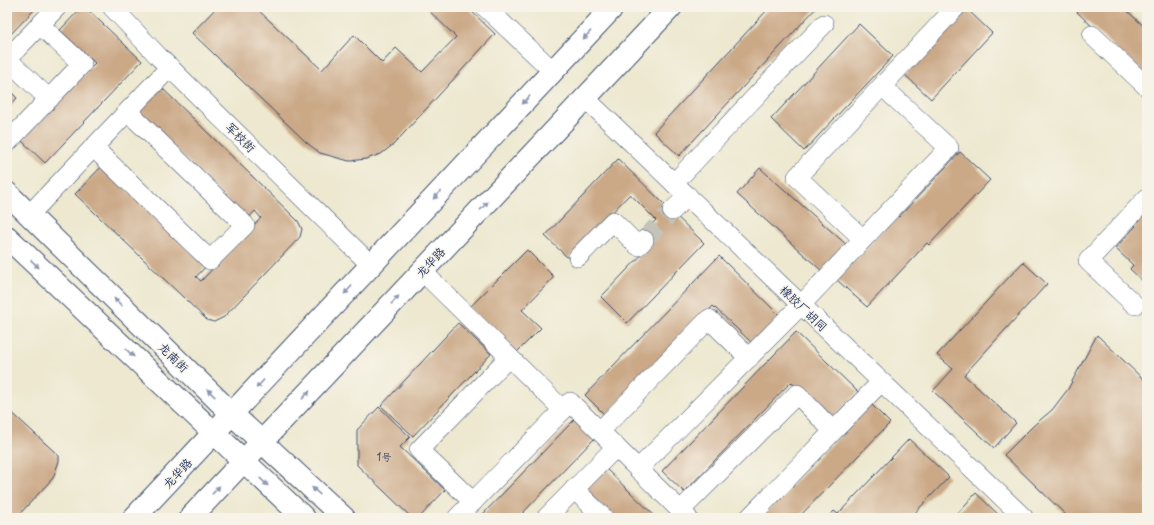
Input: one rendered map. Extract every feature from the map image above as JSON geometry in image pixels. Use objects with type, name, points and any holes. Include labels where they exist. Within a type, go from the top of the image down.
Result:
[{"type":"main road","name":"龙华路","points":[[134,518],[613,7]]},
{"type":"main road","name":"龙华路","points":[[190,518],[671,7]]},
{"type":"main road","name":"龙南街","points":[[7,193],[232,414],[344,518]]},
{"type":"main road","points":[[7,237],[243,462],[304,518]]},
{"type":"street","points":[[49,99],[7,59],[56,7]]},
{"type":"street","name":"军校街","points":[[112,7],[170,67],[371,265]]},
{"type":"street","points":[[485,7],[553,71]]},
{"type":"street","points":[[863,239],[797,177],[956,7]]},
{"type":"street","points":[[674,183],[824,24]]},
{"type":"street","points":[[7,142],[82,64],[40,25]]},
{"type":"street","points":[[1092,35],[1147,87]]},
{"type":"street","points":[[29,215],[170,67]]},
{"type":"street","points":[[638,469],[801,305],[950,148],[882,86]]},
{"type":"street","name":"橡胶厂胡同","points":[[585,98],[1024,518]]},
{"type":"street","points":[[94,147],[210,260],[245,225],[128,112]]},
{"type":"street","points":[[672,211],[688,196]]},
{"type":"street","points":[[1134,305],[1088,261],[1147,198]]},
{"type":"street","points":[[578,257],[613,221],[638,246],[644,240]]},
{"type":"street","points":[[422,271],[563,410]]},
{"type":"street","points":[[600,431],[709,319],[748,358]]},
{"type":"street","points":[[473,502],[420,450],[509,357]]},
{"type":"street","points":[[749,518],[881,382]]},
{"type":"street","points":[[457,518],[570,402],[684,514],[797,394],[834,431]]},
{"type":"street","points":[[546,518],[616,447]]},
{"type":"street","points":[[574,489],[604,518]]},
{"type":"building","points":[[7,7],[37,7],[7,38]]},
{"type":"building","points":[[82,7],[85,7],[142,61],[45,163],[22,141],[95,63],[60,30]]},
{"type":"building","points":[[217,7],[255,7],[322,70],[354,35],[382,63],[396,48],[422,72],[456,37],[425,7],[467,7],[495,34],[394,144],[381,154],[366,159],[349,161],[320,153],[307,143],[192,33]]},
{"type":"building","points":[[770,7],[817,7],[679,156],[654,132]]},
{"type":"building","points":[[1081,7],[1123,7],[1147,29],[1147,78],[1077,12]]},
{"type":"building","points":[[967,9],[992,33],[931,99],[905,75]]},
{"type":"building","points":[[859,24],[893,56],[804,151],[771,119]]},
{"type":"building","points":[[159,85],[298,221],[302,229],[300,237],[224,317],[214,322],[207,320],[75,194],[102,166],[206,266],[196,277],[201,281],[261,218],[255,211],[247,220],[135,109]]},
{"type":"building","points":[[7,88],[17,98],[7,109]]},
{"type":"building","points":[[960,152],[990,180],[929,245],[927,243],[867,307],[837,280],[897,215],[899,217]]},
{"type":"building","points":[[618,159],[704,243],[627,323],[601,297],[650,246],[640,236],[656,220],[630,194],[568,258],[545,236]]},
{"type":"building","points":[[760,168],[848,246],[824,273],[737,194]]},
{"type":"building","points":[[1147,209],[1147,285],[1130,269],[1133,265],[1115,248],[1136,226],[1133,223]]},
{"type":"building","points":[[527,250],[554,277],[522,310],[541,328],[515,354],[469,308]]},
{"type":"building","points":[[719,256],[780,316],[753,344],[713,306],[606,416],[585,395]]},
{"type":"building","points":[[1023,262],[1047,284],[964,375],[1016,423],[994,448],[933,391],[953,369],[937,355]]},
{"type":"building","points":[[458,323],[491,354],[413,436],[381,406]]},
{"type":"building","points":[[796,332],[858,392],[830,421],[791,382],[684,492],[662,471]]},
{"type":"building","points":[[1097,335],[1147,383],[1147,518],[1069,518],[1004,455],[1033,426],[1052,410],[1068,389]]},
{"type":"building","points":[[871,404],[890,423],[798,518],[760,518]]},
{"type":"building","points":[[379,407],[410,437],[400,447],[445,490],[419,518],[412,518],[357,465],[357,430]]},
{"type":"building","points":[[7,408],[59,456],[59,461],[53,478],[16,518],[7,518]]},
{"type":"building","points":[[575,419],[595,438],[518,518],[479,518]]},
{"type":"building","points":[[909,439],[949,477],[910,518],[827,518],[834,511],[838,514]]},
{"type":"building","points":[[603,466],[657,518],[613,518],[582,488]]},
{"type":"building","points":[[976,493],[1002,518],[957,518],[955,516]]},
{"type":"tunnel","points":[[644,240],[672,211]]}]
